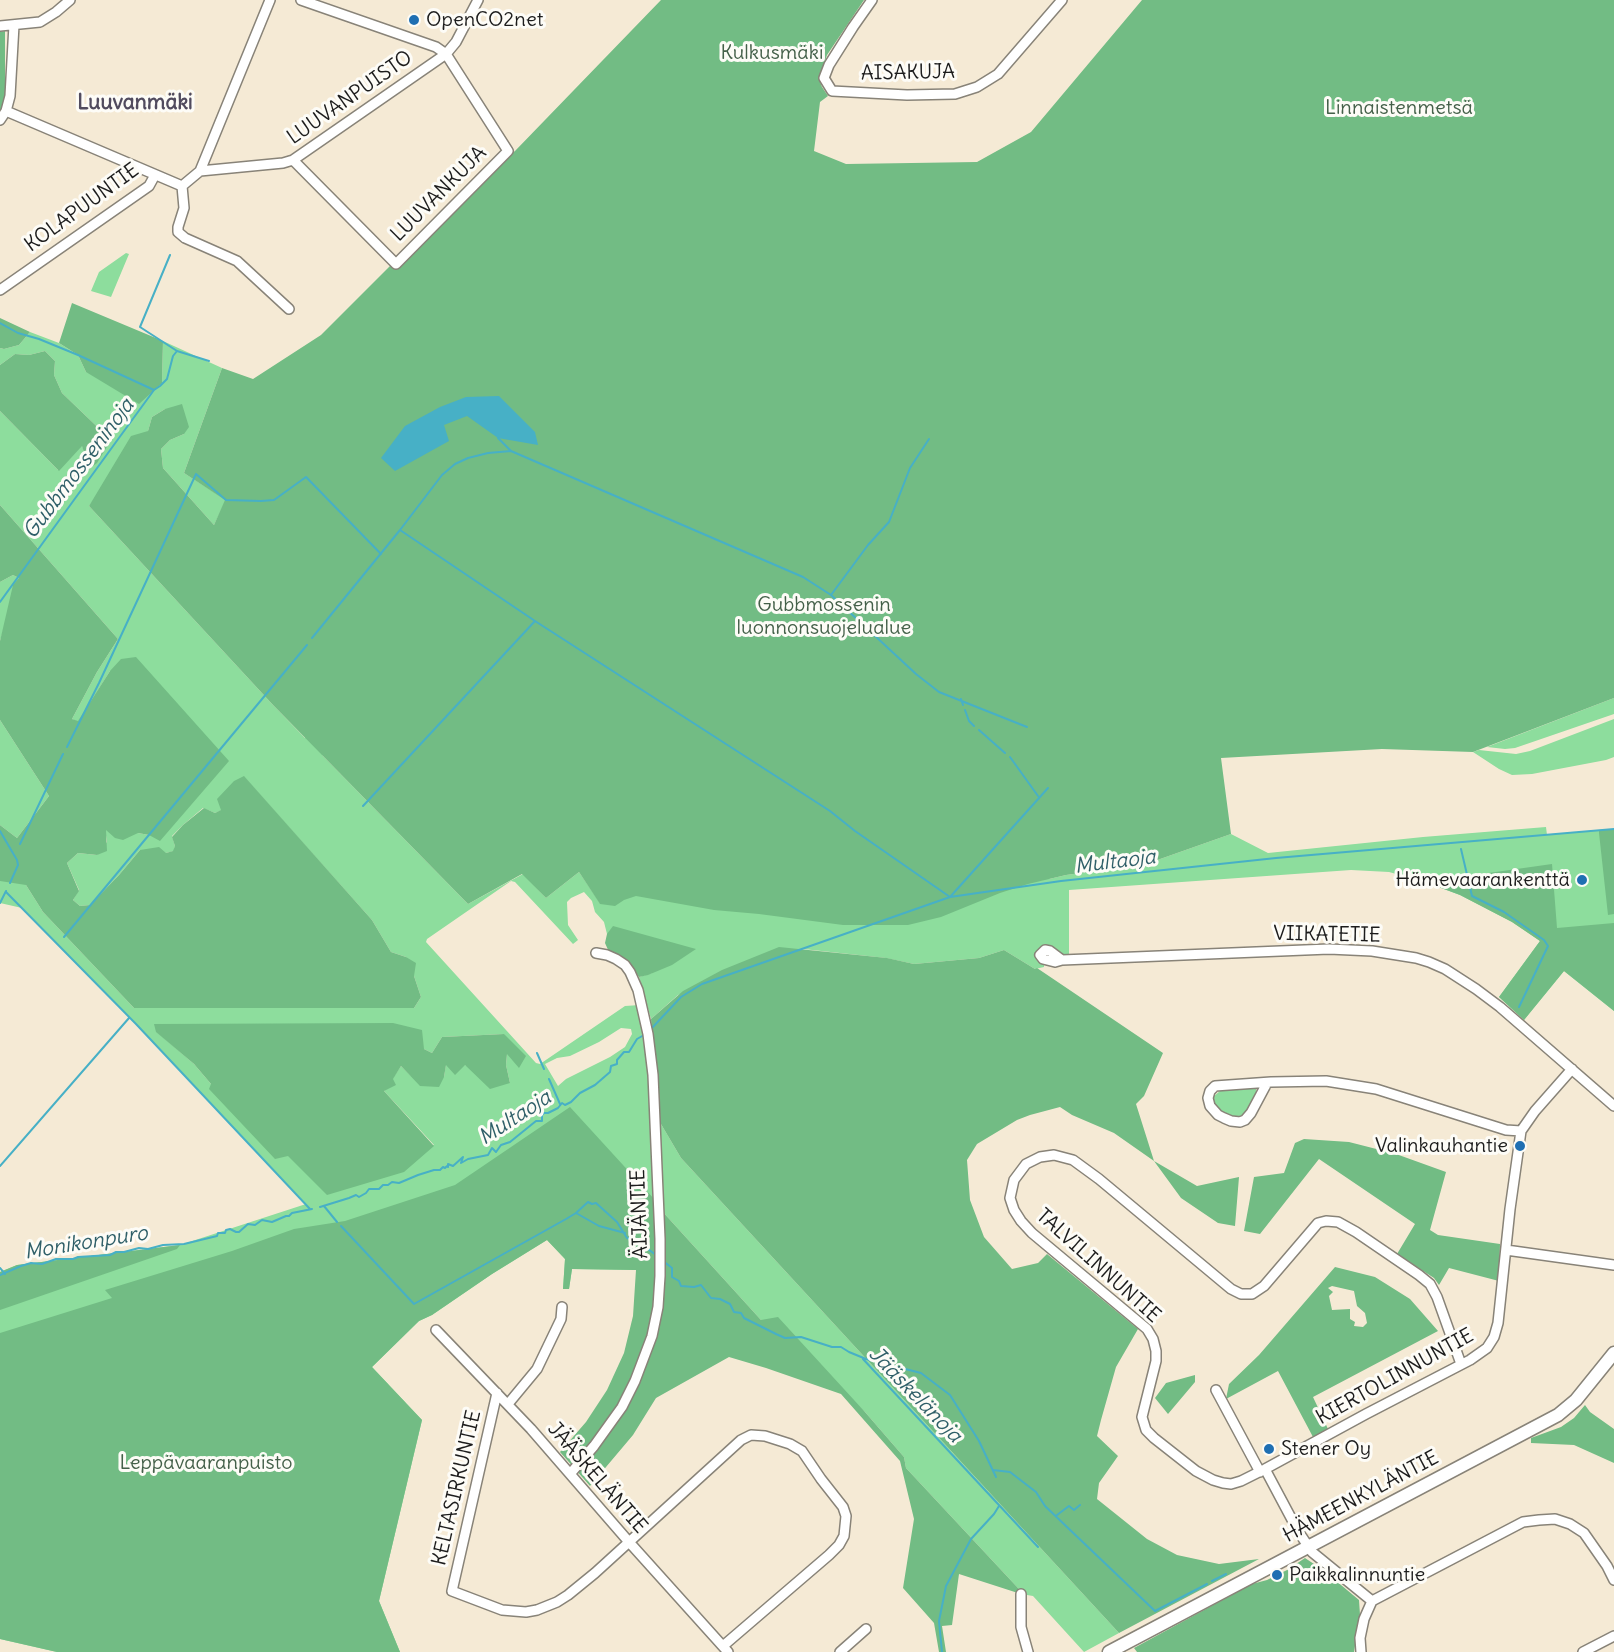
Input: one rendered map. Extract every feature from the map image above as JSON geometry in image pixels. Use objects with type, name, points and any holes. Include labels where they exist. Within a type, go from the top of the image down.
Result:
[{"type":"street","points":[[0,26],[39,22],[56,12],[69,0]]},
{"type":"street","points":[[182,186],[200,171],[270,0]]},
{"type":"street","points":[[301,0],[436,48],[446,54],[456,42],[478,0]]},
{"type":"street","name":"AISAKUJA","points":[[872,0],[829,65],[824,78],[832,91],[907,95],[955,94],[977,87],[998,74],[1062,0]]},
{"type":"street","points":[[0,120],[6,111],[10,96],[14,25]]},
{"type":"street","name":"LUUVANPUISTO","points":[[200,171],[283,163],[293,160],[446,54]]},
{"type":"street","name":"LUUVANKUJA","points":[[293,160],[396,264],[508,151],[446,54]]},
{"type":"street","points":[[6,111],[182,186]]},
{"type":"street","name":"KOLAPUUNTIE","points":[[0,290],[149,186],[155,175]]},
{"type":"street","points":[[182,186],[184,208],[178,232],[185,238],[237,261],[289,309]]},
{"type":"street","name":"VIIKATETIE","points":[[1062,960],[1326,950],[1372,951],[1402,955],[1437,966],[1476,988],[1614,1106]]},
{"type":"street","name":"ÄIJÄNTIE","points":[[570,1474],[622,1407],[635,1381],[652,1336],[658,1307],[660,1276],[653,1075],[648,1034],[638,990],[630,972],[616,959],[596,953]]},
{"type":"street","points":[[1267,1083],[1252,1112],[1245,1120],[1231,1121],[1218,1115],[1210,1106],[1208,1098],[1215,1086],[1267,1083],[1326,1081],[1348,1083],[1400,1096],[1506,1130],[1521,1131],[1535,1111],[1572,1069]]},
{"type":"street","name":"KIERTOLINNUNTIE","points":[[1262,1470],[1483,1352],[1494,1337],[1498,1323],[1521,1131]]},
{"type":"street","name":"TALVILINNUNTIE","points":[[1262,1470],[1231,1484],[1213,1480],[1196,1471],[1146,1430],[1143,1423],[1143,1411],[1156,1361],[1153,1339],[1147,1329],[1059,1256],[1021,1221],[1010,1198],[1014,1180],[1026,1164],[1040,1157],[1054,1155],[1073,1160],[1241,1294],[1252,1294],[1260,1289],[1314,1226],[1326,1221],[1338,1222],[1430,1284],[1437,1297],[1461,1364]]},
{"type":"street","points":[[1506,1251],[1614,1265]]},
{"type":"street","name":"KELTASIRKUNTIE","points":[[508,1404],[537,1369],[561,1319],[562,1307]]},
{"type":"street","name":"JÄÄSKELÄNTIE","points":[[436,1330],[508,1404],[726,1649]]},
{"type":"street","name":"HÄMEENKYLÄNTIE","points":[[1109,1652],[1558,1415],[1576,1400],[1614,1354]]},
{"type":"street","points":[[1216,1390],[1308,1547],[1372,1600]]},
{"type":"street","name":"KELTASIRKUNTIE","points":[[497,1393],[452,1590],[502,1610],[526,1612],[537,1610],[557,1602],[581,1586],[629,1542]]},
{"type":"street","points":[[629,1542],[741,1440],[751,1435],[779,1439],[802,1451],[843,1507],[846,1516],[844,1536],[839,1545],[726,1649]]},
{"type":"street","points":[[1361,1652],[1360,1638],[1364,1619],[1372,1600],[1524,1522],[1555,1519],[1570,1524],[1584,1533],[1614,1580]]},
{"type":"street","points":[[1021,1594],[1022,1627],[1028,1652]]},
{"type":"street","points":[[840,1652],[866,1629]]},
{"type":"street","points":[[1583,1652],[1614,1636]]},
{"type":"green space","points":[[661,0],[864,0],[827,55],[819,79],[828,96],[820,102],[814,151],[846,164],[977,162],[1031,132],[1142,0],[1614,0],[1614,698],[1473,752],[1382,749],[1221,758],[1231,834],[1146,864],[1066,875],[1028,884],[941,917],[908,925],[843,925],[714,910],[636,896],[615,906],[600,904],[579,872],[546,898],[522,874],[468,904],[273,705],[89,506],[131,436],[148,431],[152,417],[165,409],[182,404],[189,427],[184,434],[170,440],[161,449],[163,468],[214,525],[225,500],[184,473],[222,368],[253,379],[321,335],[392,264],[397,269]]},
{"type":"green space","points":[[5,31],[5,102],[0,114],[0,32]]},
{"type":"green space","points":[[416,250],[1049,879],[1146,864],[1231,834],[1268,853],[1546,827],[1547,835],[1614,829],[1614,1011],[1564,971],[1524,1020],[1499,997],[1540,941],[1512,922],[1460,895],[1389,872],[1351,870],[1069,890],[1069,954],[1061,955],[1050,946],[1044,947],[1044,967],[1035,969],[1004,950],[979,958],[914,964],[886,958],[803,949],[678,995],[651,1019],[639,977],[652,973],[607,934],[604,922],[595,912],[592,901],[584,892],[567,902],[568,925],[578,940],[573,944],[515,882],[511,881],[427,939],[426,942],[536,1063],[540,1064],[625,1006],[640,1005],[650,1073],[655,1200],[636,1270],[572,1269],[569,1289],[563,1289],[565,1259],[547,1240],[432,1315],[419,1321],[372,1367],[422,1420],[379,1601],[400,1652],[57,1652],[0,1639],[0,1272],[17,1265],[180,1245],[306,1204],[136,1024],[22,908],[0,903],[0,831],[26,885],[43,912],[134,1008],[414,1008],[421,997],[406,957],[391,952],[372,920],[244,777],[222,810],[215,813],[203,808],[172,836],[174,851],[166,853],[140,850],[90,905],[80,906],[73,900],[79,890],[67,863],[78,853],[97,855],[107,842],[105,829],[149,835],[110,671],[78,722],[72,719],[118,639],[0,505],[0,411],[58,470],[82,445],[85,455],[66,477],[111,440],[62,393],[54,375],[55,361],[45,351],[29,355],[15,354],[0,365],[0,348],[19,345],[30,332],[59,343],[78,355],[86,372],[162,383],[163,341],[222,368],[184,473],[226,500],[214,525],[163,468],[161,449],[170,440],[184,434],[165,409],[152,417],[148,431],[89,506],[305,738],[363,303]],"holes":[[[322,755],[606,882],[600,903],[579,872],[546,898],[523,874],[468,904]],[[621,1028],[631,1029],[632,1034],[625,1047],[566,1079],[558,1086],[545,1064],[557,1058],[570,1056]],[[157,1032],[424,1049],[432,1053],[442,1037],[504,1034],[510,1083],[465,1065],[446,1064],[444,1077],[411,1076],[401,1066],[384,1091],[434,1145],[288,1156],[211,1084],[194,1064]]]},
{"type":"green space","points":[[126,253],[129,254],[111,297],[91,291],[99,272]]},
{"type":"green space","points":[[72,303],[163,341],[162,383],[139,404],[86,372],[78,355],[59,343]]},
{"type":"green space","points":[[0,318],[30,332],[19,345],[0,348]]},
{"type":"green space","points":[[45,351],[55,361],[54,375],[62,393],[111,440],[97,463],[71,483],[66,477],[85,455],[82,446],[59,471],[0,411],[0,365],[15,354],[29,355]]},
{"type":"green space","points":[[0,505],[118,639],[72,719],[78,721],[110,671],[121,659],[136,657],[229,761],[160,841],[149,835],[138,833],[123,840],[115,838],[106,830],[107,851],[97,855],[78,853],[67,863],[79,891],[73,900],[80,906],[90,905],[140,850],[159,847],[166,853],[173,851],[175,846],[172,837],[183,825],[204,808],[215,813],[221,810],[217,799],[234,781],[244,776],[372,920],[391,952],[416,963],[414,976],[421,997],[414,1008],[134,1008],[43,912],[26,885],[0,881],[0,825],[17,838],[49,796],[0,720],[0,641],[13,585],[19,578],[13,575],[0,582]]},
{"type":"green space","points":[[13,575],[19,578],[0,641],[0,582]]},
{"type":"green space","points":[[1614,698],[1614,714],[1515,748],[1487,747]]},
{"type":"green space","points":[[1614,719],[1614,757],[1606,760],[1532,774],[1512,775],[1473,752],[1479,750],[1516,754],[1530,751]]},
{"type":"green space","points":[[0,720],[49,796],[17,838],[0,825]]},
{"type":"green space","points":[[1614,829],[1614,914],[1608,915],[1599,830]]},
{"type":"green space","points":[[1552,864],[1557,928],[1614,923],[1614,1011],[1564,971],[1524,1020],[1499,997],[1540,941],[1512,922],[1460,895],[1425,882]]},
{"type":"green space","points":[[613,926],[696,949],[672,965],[639,977],[631,966],[616,954],[609,952],[605,943],[607,934]]},
{"type":"green space","points":[[779,947],[887,958],[914,964],[979,958],[1004,950],[1035,969],[1037,968],[1163,1053],[1144,1096],[1136,1104],[1154,1161],[1114,1133],[1072,1115],[1060,1107],[1017,1120],[977,1144],[967,1160],[970,1200],[984,1237],[1012,1269],[1038,1263],[1047,1254],[1138,1329],[1116,1367],[1097,1436],[1118,1456],[1099,1483],[1097,1499],[1147,1539],[1177,1555],[1219,1564],[1259,1559],[1119,1633],[681,1158],[658,1119],[651,1019],[683,991],[722,970]]},
{"type":"green space","points":[[393,1023],[422,1030],[424,1049],[432,1053],[442,1037],[504,1034],[526,1056],[519,1068],[507,1054],[506,1065],[510,1083],[490,1089],[465,1065],[455,1075],[446,1065],[439,1087],[420,1086],[401,1066],[393,1079],[396,1085],[384,1091],[434,1146],[404,1172],[327,1195],[288,1156],[275,1159],[209,1089],[211,1084],[194,1064],[156,1032],[154,1024]]},
{"type":"green space","points":[[1256,1087],[1256,1099],[1243,1118],[1237,1119],[1222,1114],[1214,1103],[1213,1097],[1220,1091]]},
{"type":"green space","name":"Leppävaaranpuisto","points":[[570,1107],[761,1320],[778,1317],[904,1457],[906,1468],[1018,1588],[1021,1594],[959,1574],[952,1625],[942,1626],[946,1652],[939,1652],[934,1623],[903,1588],[914,1519],[900,1461],[841,1394],[729,1357],[656,1398],[633,1435],[590,1486],[560,1452],[586,1422],[607,1390],[624,1353],[633,1316],[636,1270],[572,1269],[569,1289],[563,1289],[565,1259],[547,1240],[432,1315],[419,1321],[372,1367],[422,1420],[379,1601],[400,1652],[57,1652],[0,1639],[0,1333],[112,1298],[105,1290],[232,1251],[294,1229],[345,1221],[455,1185]]},
{"type":"green space","points":[[658,1119],[681,1158],[1119,1633],[1084,1652],[1033,1596],[1021,1594],[1018,1588],[906,1468],[904,1457],[865,1412],[761,1320],[662,1211]]},
{"type":"green space","points":[[1304,1139],[1349,1142],[1396,1154],[1446,1172],[1430,1230],[1438,1235],[1500,1244],[1499,1281],[1449,1268],[1439,1285],[1434,1278],[1397,1254],[1415,1224],[1319,1159],[1260,1234],[1244,1231],[1254,1177],[1284,1173],[1295,1143]]},
{"type":"green space","points":[[1154,1161],[1197,1186],[1239,1177],[1235,1226],[1218,1223],[1181,1198]]},
{"type":"green space","points":[[180,1245],[177,1249],[0,1310],[0,1272],[17,1265]]},
{"type":"green space","points":[[1335,1267],[1375,1277],[1410,1299],[1438,1331],[1313,1397],[1328,1429],[1313,1437],[1278,1371],[1226,1399],[1229,1384],[1259,1355]],"holes":[[[1332,1286],[1354,1291],[1357,1306],[1365,1313],[1367,1323],[1363,1327],[1354,1326],[1355,1322],[1350,1319],[1350,1309],[1332,1310],[1329,1296],[1333,1292],[1328,1288]]]},
{"type":"green space","points":[[1195,1375],[1195,1382],[1168,1414],[1155,1398],[1166,1383]]},
{"type":"green space","points":[[1585,1405],[1590,1412],[1614,1429],[1614,1463],[1574,1445],[1531,1443],[1531,1438],[1561,1427],[1574,1418]]},
{"type":"green space","points":[[1305,1558],[1359,1600],[1360,1615],[1354,1652],[1137,1652],[1134,1648],[1252,1584],[1267,1580],[1287,1570]]},
{"type":"water","points":[[499,396],[535,432],[538,445],[498,438],[467,416],[444,425],[449,441],[395,471],[381,458],[405,426],[440,407],[466,397]]},
{"type":"waterway","name":"Gubbmosseninoja","points":[[170,255],[140,327],[177,351]]},
{"type":"waterway","points":[[0,323],[18,333],[78,355],[154,390]]},
{"type":"waterway","name":"Gubbmosseninoja","points":[[0,602],[154,390],[167,379],[173,356],[177,351],[209,361]]},
{"type":"waterway","points":[[498,438],[511,451],[803,577],[831,595],[916,674],[939,692],[1027,727]]},
{"type":"waterway","points":[[831,595],[868,545],[889,522],[910,468],[929,439]]},
{"type":"waterway","points":[[400,530],[442,475],[455,464],[488,453],[511,451]]},
{"type":"waterway","points":[[67,747],[196,474],[226,500],[261,501],[274,500],[306,477],[381,554]]},
{"type":"waterway","points":[[312,638],[400,530],[535,621],[830,811],[950,897],[1048,788]]},
{"type":"waterway","points":[[363,806],[535,621]]},
{"type":"waterway","points":[[64,937],[307,645]]},
{"type":"waterway","points":[[961,699],[963,705]]},
{"type":"waterway","points":[[965,710],[969,721],[974,726]]},
{"type":"waterway","points":[[979,730],[1005,753]]},
{"type":"waterway","points":[[20,844],[63,754]]},
{"type":"waterway","points":[[1010,757],[1038,796]]},
{"type":"waterway","name":"Multaoja","points":[[651,1029],[681,997],[702,984],[950,897],[1061,881],[1276,858],[1614,829]]},
{"type":"waterway","points":[[0,831],[18,865],[10,883]]},
{"type":"waterway","points":[[1461,849],[1472,896],[1504,912],[1544,940],[1548,946],[1519,1007]]},
{"type":"waterway","points":[[0,903],[6,891]]},
{"type":"waterway","points":[[6,892],[136,1024],[310,1209]]},
{"type":"waterway","points":[[0,1166],[129,1018]]},
{"type":"waterway","name":"Multaoja","points":[[320,1207],[356,1195],[359,1197],[369,1189],[379,1189],[392,1182],[399,1183],[418,1175],[440,1170],[448,1167],[448,1164],[453,1166],[463,1157],[461,1163],[468,1159],[488,1155],[492,1148],[496,1152],[501,1145],[510,1142],[536,1121],[542,1121],[544,1113],[558,1108],[562,1103],[565,1105],[571,1102],[580,1093],[595,1085],[610,1072],[611,1066],[617,1064],[617,1060],[624,1052],[629,1052],[637,1039],[644,1035]]},
{"type":"waterway","points":[[537,1053],[544,1069]]},
{"type":"waterway","points":[[549,1079],[560,1104]]},
{"type":"waterway","name":"Jääskelänoja","points":[[341,1226],[414,1304],[566,1219],[588,1202],[596,1203],[617,1222],[627,1238],[637,1241],[656,1255]]},
{"type":"waterway","name":"Jääskelänoja","points":[[324,1206],[337,1222]]},
{"type":"waterway","name":"Monikonpuro","points":[[0,1275],[31,1263],[42,1264],[56,1259],[110,1255],[139,1248],[184,1244],[217,1236],[218,1233],[225,1233],[230,1229],[239,1232],[248,1224],[255,1225],[262,1220],[272,1222],[292,1213],[312,1209]]},
{"type":"waterway","points":[[576,1213],[599,1226],[625,1233]]},
{"type":"waterway","name":"Jääskelänoja","points":[[662,1260],[672,1268],[672,1277],[679,1281],[681,1286],[701,1285],[711,1298],[730,1304],[734,1312],[741,1313],[744,1318],[785,1338],[801,1337],[832,1347],[841,1347],[866,1359],[921,1373],[950,1395],[979,1441],[996,1477]]},
{"type":"waterway","name":"Monikonpuro","points":[[0,1268],[5,1274]]},
{"type":"waterway","name":"Jääskelänoja","points":[[863,1359],[1038,1547]]},
{"type":"waterway","points":[[993,1470],[1010,1472],[1036,1492],[1045,1506],[1155,1611],[1207,1584]]},
{"type":"waterway","points":[[1057,1515],[1069,1506],[1074,1510],[1080,1505]]},
{"type":"waterway","name":"Jääskelänoja","points":[[942,1652],[939,1621],[946,1586],[971,1539],[999,1506]]},
{"type":"waterway","points":[[1212,1581],[1226,1574]]},
{"type":"place","name":"OpenCO2net","points":[[414,20]]},
{"type":"place","name":"Hämevaarankenttä","points":[[1582,880]]},
{"type":"place","name":"Valinkauhantie","points":[[1520,1146]]},
{"type":"place","name":"Stener Oy","points":[[1269,1449]]},
{"type":"place","name":"Paikkalinnuntie","points":[[1277,1575]]},
{"type":"district","name":"Luuvanmäki","points":[[135,103]]},
{"type":"park label","name":"Kulkusmäki","points":[[772,53]]},
{"type":"park label","name":"Linnaistenmetsä","points":[[1399,108]]},
{"type":"park label","name":"Gubbmossenin luonnonsuojelualue","points":[[824,616]]}]
